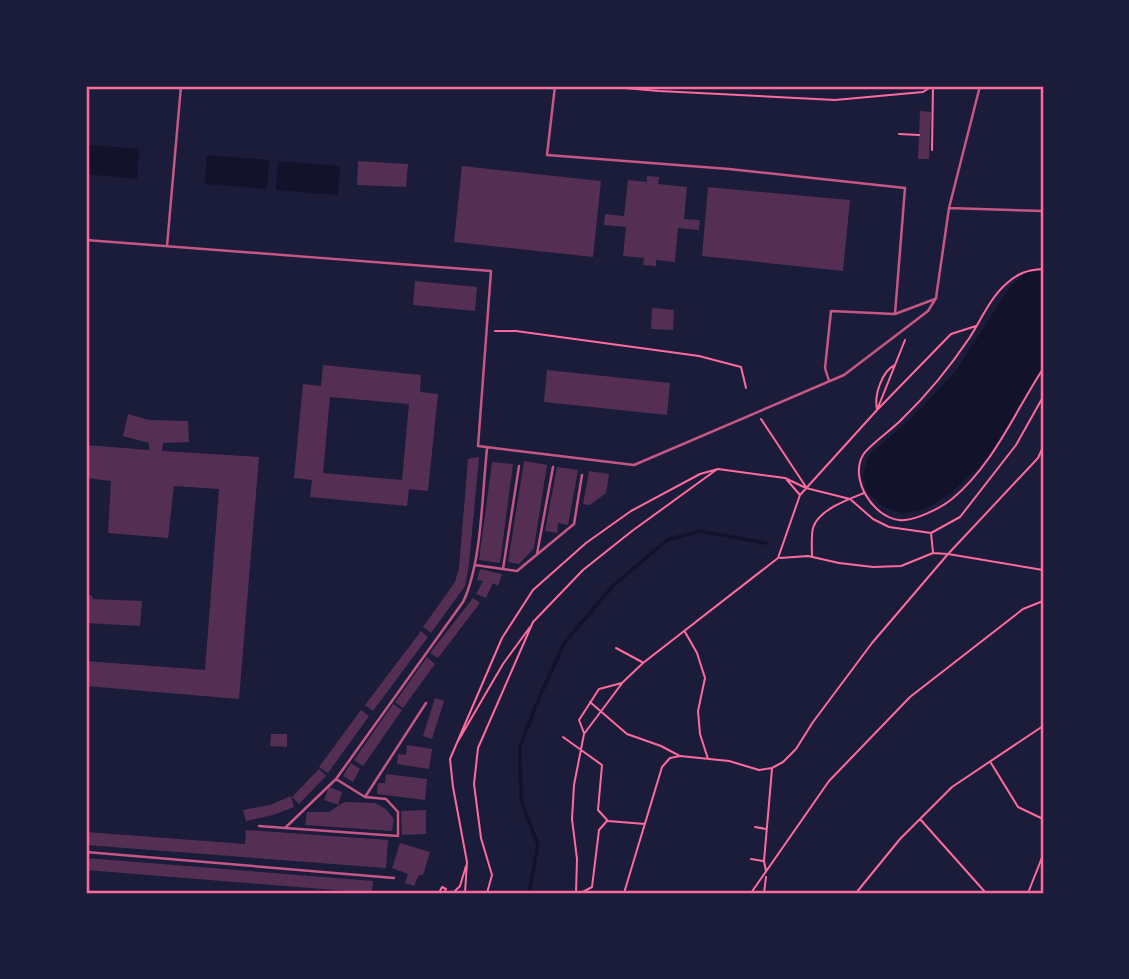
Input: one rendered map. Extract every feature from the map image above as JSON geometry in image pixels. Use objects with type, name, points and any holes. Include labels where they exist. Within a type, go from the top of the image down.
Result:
[{"type":"lane","points":[[167,246],[181,86]]},
{"type":"lane","points":[[555,86],[547,155],[729,169],[905,188],[895,314]]},
{"type":"lane","points":[[86,240],[491,271],[478,446],[634,465],[844,375],[928,311],[936,298],[949,208],[980,86]]},
{"type":"lane","points":[[949,208],[1043,211]]},
{"type":"lane","points":[[829,381],[825,368],[831,311],[895,314],[936,298]]},
{"type":"lane","points":[[285,828],[336,779],[463,602],[470,588],[475,565],[487,447]]},
{"type":"lane","points":[[503,569],[519,466]]},
{"type":"lane","points":[[537,554],[553,467]]},
{"type":"lane","points":[[475,565],[517,571],[574,524],[582,475]]},
{"type":"lane","points":[[365,797],[426,703]]},
{"type":"lane","points":[[259,826],[398,836],[398,812],[386,799],[365,797],[336,779]]},
{"type":"lane","points":[[86,852],[394,878]]},
{"type":"lane","points":[[86,892],[121,893]]},
{"type":"path","points":[[601,86],[835,100],[923,92],[932,86]]},
{"type":"path","points":[[932,86],[932,150]]},
{"type":"path","points":[[899,134],[919,135]]},
{"type":"path","points":[[1043,269],[1025,270],[1004,285],[950,368],[905,416],[863,454],[858,476],[865,493],[880,513],[900,521],[928,513],[952,499],[984,466],[1009,429],[1043,369]]},
{"type":"path","points":[[877,410],[911,325]]},
{"type":"path","points":[[576,893],[577,859],[572,819],[574,785],[584,734],[601,710],[623,682],[643,663],[778,558],[800,495],[806,488],[951,334],[978,326]]},
{"type":"path","points":[[487,330],[516,331],[699,356],[741,367],[746,388]]},
{"type":"path","points":[[877,410],[876,396],[887,371],[895,365]]},
{"type":"path","points":[[465,893],[467,862],[450,759],[502,638],[533,590],[586,543],[631,511],[700,474],[718,469],[785,478],[806,488],[850,499],[873,519],[889,527],[931,533],[960,517],[1016,444],[1043,397]]},
{"type":"path","points":[[757,412],[806,488]]},
{"type":"path","points":[[624,893],[662,767],[670,758],[680,756],[729,761],[759,771],[783,762],[796,749],[872,643],[948,554],[1038,458],[1043,447]]},
{"type":"path","points":[[456,744],[503,664],[533,622],[583,570],[718,469]]},
{"type":"path","points":[[785,478],[800,495]]},
{"type":"path","points":[[812,556],[813,527],[818,519],[865,493]]},
{"type":"path","points":[[900,521],[903,530]]},
{"type":"path","points":[[931,533],[933,553]]},
{"type":"path","points":[[778,558],[812,556],[873,566],[901,566],[933,553],[1043,570]]},
{"type":"path","points":[[751,893],[829,781],[910,697],[1023,609],[1043,601]]},
{"type":"path","points":[[487,893],[492,875],[481,838],[474,783],[478,748],[533,622]]},
{"type":"path","points":[[684,631],[697,653],[705,678],[698,711],[700,733],[708,759]]},
{"type":"path","points":[[616,648],[643,663]]},
{"type":"path","points":[[584,734],[579,720],[599,689],[623,682]]},
{"type":"path","points":[[590,702],[627,733],[680,756]]},
{"type":"path","points":[[856,893],[920,818],[952,787],[1043,726]]},
{"type":"path","points":[[563,737],[602,765],[598,810],[608,821],[645,824]]},
{"type":"path","points":[[991,762],[1018,807],[1043,819]]},
{"type":"path","points":[[764,893],[772,768]]},
{"type":"path","points":[[920,818],[985,892],[1023,893]]},
{"type":"path","points":[[581,893],[592,887],[599,830],[608,821]]},
{"type":"path","points":[[755,827],[767,829]]},
{"type":"path","points":[[1028,893],[1043,855]]},
{"type":"path","points":[[751,859],[764,861]]},
{"type":"path","points":[[453,893],[460,886],[467,862]]},
{"type":"path","points":[[439,893],[442,887],[446,889],[444,893]]},
{"type":"shaded area","points":[[88,145],[139,149],[137,179],[86,174]]},
{"type":"shaded area","points":[[207,155],[269,160],[267,189],[205,184]]},
{"type":"shaded area","points":[[278,161],[340,166],[338,195],[276,190]]},
{"type":"shaded area","points":[[1043,271],[1043,364],[1007,428],[982,464],[951,493],[925,509],[902,513],[882,506],[866,491],[863,475],[869,455],[909,420],[955,372],[1009,288],[1026,272]]},
{"type":"building","points":[[920,111],[931,112],[929,159],[918,159]]},
{"type":"building","points":[[358,161],[408,164],[406,187],[357,185]]},
{"type":"building","points":[[462,166],[601,181],[593,257],[454,242]]},
{"type":"building","points":[[647,176],[659,177],[658,184],[687,187],[684,219],[700,220],[699,230],[678,228],[675,262],[656,260],[656,266],[643,265],[644,258],[623,256],[626,227],[604,225],[605,214],[624,216],[628,180],[647,182]]},
{"type":"building","points":[[708,187],[850,200],[843,271],[702,256]]},
{"type":"building","points":[[415,281],[477,287],[475,311],[413,305]]},
{"type":"building","points":[[652,308],[674,310],[673,330],[651,329]]},
{"type":"building","points":[[323,365],[421,375],[420,392],[438,394],[428,491],[409,489],[407,506],[310,497],[312,480],[294,478],[303,384],[321,386]],"holes":[[[330,397],[409,404],[402,480],[323,473]]]},
{"type":"building","points":[[547,370],[670,383],[667,415],[544,402]]},
{"type":"building","points":[[128,414],[149,420],[188,421],[189,442],[163,443],[162,451],[259,457],[239,699],[86,686],[86,661],[205,670],[219,489],[174,486],[168,538],[108,533],[111,481],[86,478],[86,445],[149,450],[149,443],[123,436]]},
{"type":"building","points":[[479,457],[465,586],[431,633],[423,627],[455,582],[459,568],[468,459]]},
{"type":"building","points":[[524,461],[547,465],[534,548],[519,564],[508,562]]},
{"type":"building","points":[[492,462],[513,464],[500,563],[479,560]]},
{"type":"building","points":[[557,467],[578,470],[568,525],[558,523],[557,533],[545,531]]},
{"type":"building","points":[[589,471],[609,474],[606,493],[590,505],[583,504]]},
{"type":"building","points":[[480,569],[502,574],[498,586],[493,583],[486,598],[476,594],[483,581],[477,580]]},
{"type":"building","points":[[86,593],[93,599],[142,601],[140,626],[86,623]]},
{"type":"building","points":[[473,598],[480,603],[438,658],[430,653]]},
{"type":"building","points":[[421,631],[428,637],[373,711],[365,705]]},
{"type":"building","points":[[427,657],[435,664],[403,708],[395,702]]},
{"type":"building","points":[[435,698],[444,701],[432,739],[423,736]]},
{"type":"building","points":[[393,704],[402,710],[363,766],[354,760]]},
{"type":"building","points":[[361,710],[369,716],[328,773],[319,767]]},
{"type":"building","points":[[271,734],[287,734],[287,747],[270,746]]},
{"type":"building","points":[[407,745],[432,749],[429,769],[397,764],[398,754],[406,755]]},
{"type":"building","points":[[351,763],[360,769],[353,782],[343,776]]},
{"type":"building","points":[[319,769],[326,776],[299,804],[292,797]]},
{"type":"building","points":[[386,774],[427,779],[425,800],[377,794],[378,783],[385,783]]},
{"type":"building","points":[[329,787],[342,792],[338,805],[324,800]]},
{"type":"building","points":[[291,796],[294,807],[246,821],[243,810],[270,805]]},
{"type":"building","points":[[344,802],[375,803],[386,809],[394,819],[392,831],[305,825],[307,812],[329,812]]},
{"type":"building","points":[[426,810],[426,834],[402,835],[401,811]]},
{"type":"building","points":[[246,830],[388,840],[386,868],[86,845],[86,832],[245,844]]},
{"type":"building","points":[[400,843],[430,852],[423,875],[419,875],[414,886],[405,883],[408,874],[392,868]]},
{"type":"building","points":[[86,858],[373,881],[372,893],[86,870]]},
{"type":"waterway","points":[[529,893],[538,845],[521,800],[520,746],[565,642],[613,586],[667,540],[700,531],[766,543]]}]
